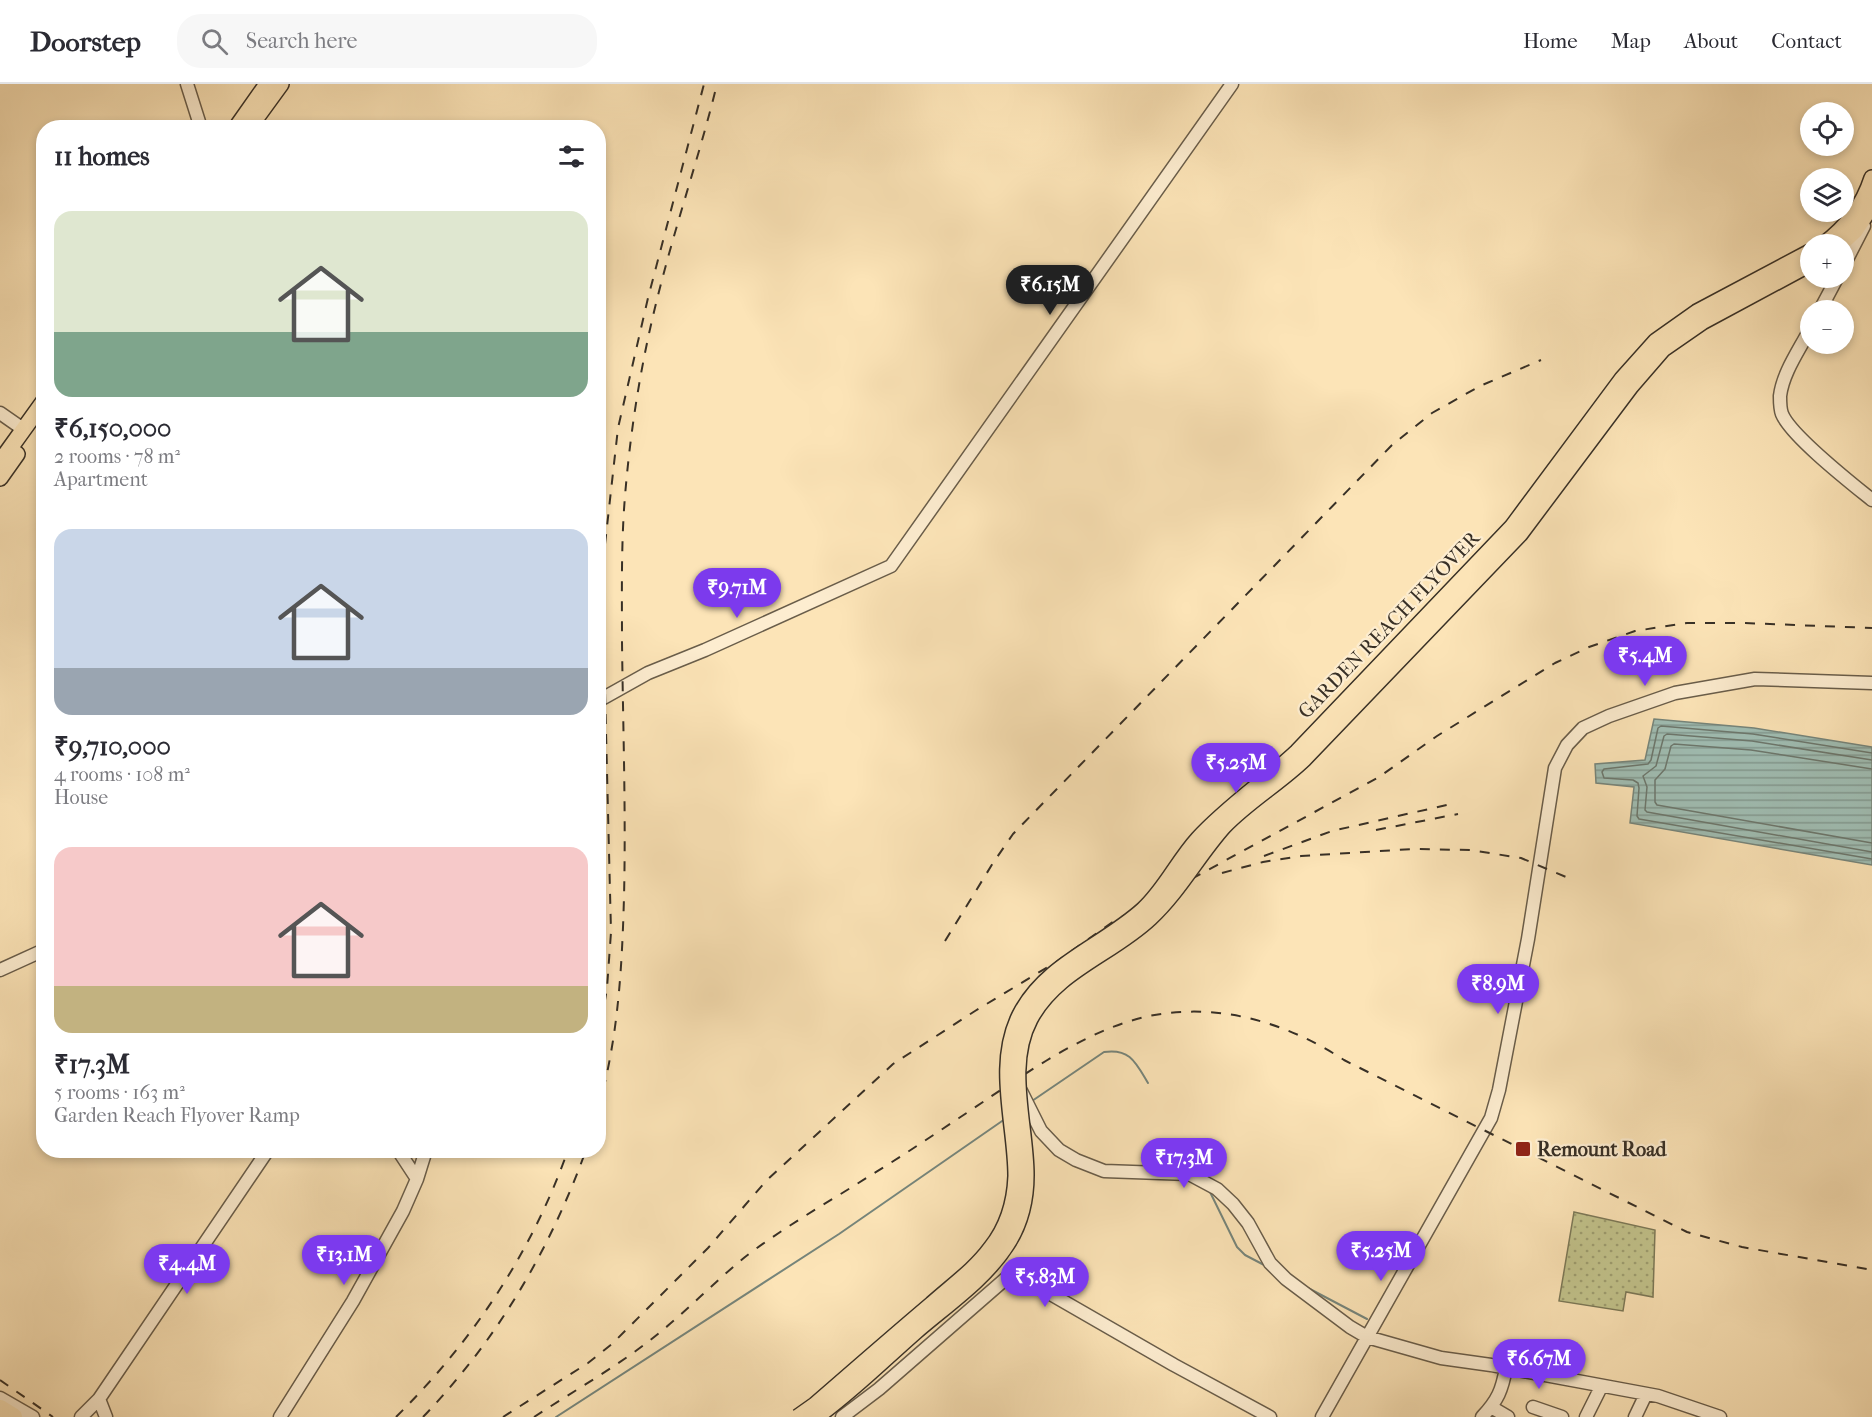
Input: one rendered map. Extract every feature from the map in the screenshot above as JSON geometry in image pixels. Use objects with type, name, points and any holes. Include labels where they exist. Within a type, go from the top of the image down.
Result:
[{"type":"main road","points":[[242,120],[267,84]]},
{"type":"main road","points":[[255,120],[281,84]]},
{"type":"main road","points":[[1837,234],[1854,216],[1865,197],[1872,178]]},
{"type":"main road","points":[[1852,234],[1872,206]]},
{"type":"main road","name":"GARDEN REACH FLYOVER","points":[[798,1417],[815,1405],[976,1265],[999,1237],[1012,1206],[1016,1176],[1009,1089],[1009,1052],[1019,1017],[1040,986],[1065,964],[1143,910],[1196,841],[1220,816],[1297,752],[1476,565],[1524,512],[1622,379],[1656,341],[1697,312],[1800,257]]},
{"type":"main road","name":"GARDEN REACH FLYOVER","points":[[816,1417],[983,1273],[1008,1243],[1019,1219],[1026,1187],[1018,1064],[1024,1032],[1034,1011],[1048,993],[1072,972],[1151,917],[1204,848],[1227,824],[1304,759],[1483,573],[1538,511],[1631,386],[1663,349],[1702,322],[1800,269]]},
{"type":"main road","points":[[0,462],[36,412]]},
{"type":"main road","points":[[0,478],[36,429]]},
{"type":"street","points":[[187,84],[198,120]]},
{"type":"street","points":[[606,697],[648,673],[891,566],[1232,84]]},
{"type":"street","points":[[1854,246],[1872,212]]},
{"type":"street","points":[[1800,349],[1783,382],[1780,398],[1781,413],[1789,425],[1810,446],[1872,500]]},
{"type":"street","points":[[0,413],[23,429]]},
{"type":"street","points":[[1322,1417],[1491,1118],[1499,1090],[1528,939],[1556,768],[1567,745],[1583,728],[1609,716],[1675,693],[1755,679],[1872,683]]},
{"type":"street","points":[[0,970],[36,954]]},
{"type":"street","points":[[1019,1088],[1041,1131],[1059,1150],[1076,1160],[1104,1171],[1189,1174],[1217,1189],[1248,1223],[1270,1263],[1286,1279],[1350,1328],[1367,1337],[1441,1358],[1646,1394],[1700,1413],[1720,1417]]},
{"type":"street","points":[[81,1417],[99,1399],[263,1158]]},
{"type":"street","points":[[403,1158],[417,1179]]},
{"type":"street","points":[[280,1417],[353,1301],[403,1211],[424,1158]]},
{"type":"street","points":[[842,1417],[879,1389],[1011,1275],[1024,1275],[1042,1289],[1270,1417]]},
{"type":"street","points":[[1482,1417],[1496,1402],[1506,1368]]},
{"type":"street","points":[[1586,1417],[1601,1387]]},
{"type":"street","points":[[1635,1417],[1646,1394]]},
{"type":"street","points":[[99,1399],[106,1417]]},
{"type":"street","points":[[1491,1407],[1508,1417]]},
{"type":"street","points":[[1533,1407],[1562,1417]]},
{"type":"street","points":[[3,1410],[33,1417]]},
{"type":"green space","points":[[1574,1212],[1655,1230],[1653,1297],[1626,1292],[1623,1311],[1559,1301]]},
{"type":"water","points":[[1654,719],[1754,728],[1872,747],[1872,865],[1630,823],[1634,787],[1596,783],[1595,764],[1645,760]]},
{"type":"waterway","points":[[1032,1101],[1104,1052],[1113,1051],[1126,1055],[1136,1063],[1148,1083]]},
{"type":"waterway","points":[[556,1417],[839,1234],[1005,1119]]},
{"type":"waterway","points":[[1184,1140],[1202,1176]]},
{"type":"waterway","points":[[1210,1192],[1237,1247],[1245,1255],[1266,1266]]},
{"type":"waterway","points":[[1308,1288],[1367,1319]]},
{"type":"railway","points":[[606,535],[618,428],[648,298],[704,84]]},
{"type":"railway","points":[[606,1078],[618,1004],[622,951],[625,833],[622,550],[631,441],[655,307],[717,84]]},
{"type":"railway","points":[[945,941],[1013,834],[1392,445],[1432,413],[1480,386],[1541,360]]},
{"type":"railway","points":[[503,1417],[588,1363],[612,1344],[708,1248],[766,1181],[893,1064],[1056,962],[1114,921],[1379,777],[1437,736],[1555,663],[1589,647],[1635,631],[1687,623],[1872,628]]},
{"type":"railway","points":[[606,731],[611,932],[606,994]]},
{"type":"railway","points":[[1264,856],[1332,831],[1451,804]]},
{"type":"railway","points":[[1376,830],[1458,814]]},
{"type":"railway","points":[[1222,873],[1263,862],[1301,856],[1413,849],[1470,850],[1521,858],[1566,877]]},
{"type":"railway","points":[[534,1417],[607,1371],[649,1341],[745,1257],[790,1225],[903,1155],[1033,1069],[1059,1053],[1114,1027],[1141,1018],[1169,1013],[1192,1012],[1238,1016],[1282,1028],[1687,1232],[1742,1247],[1872,1270]]},
{"type":"railway","points":[[396,1417],[450,1358],[497,1293],[537,1224],[565,1158]]},
{"type":"railway","points":[[423,1417],[475,1357],[519,1292],[556,1223],[583,1158]]},
{"type":"railway","points":[[0,1380],[53,1417]]},
{"type":"place","name":"Remount Road","points":[[1523,1149]]}]
